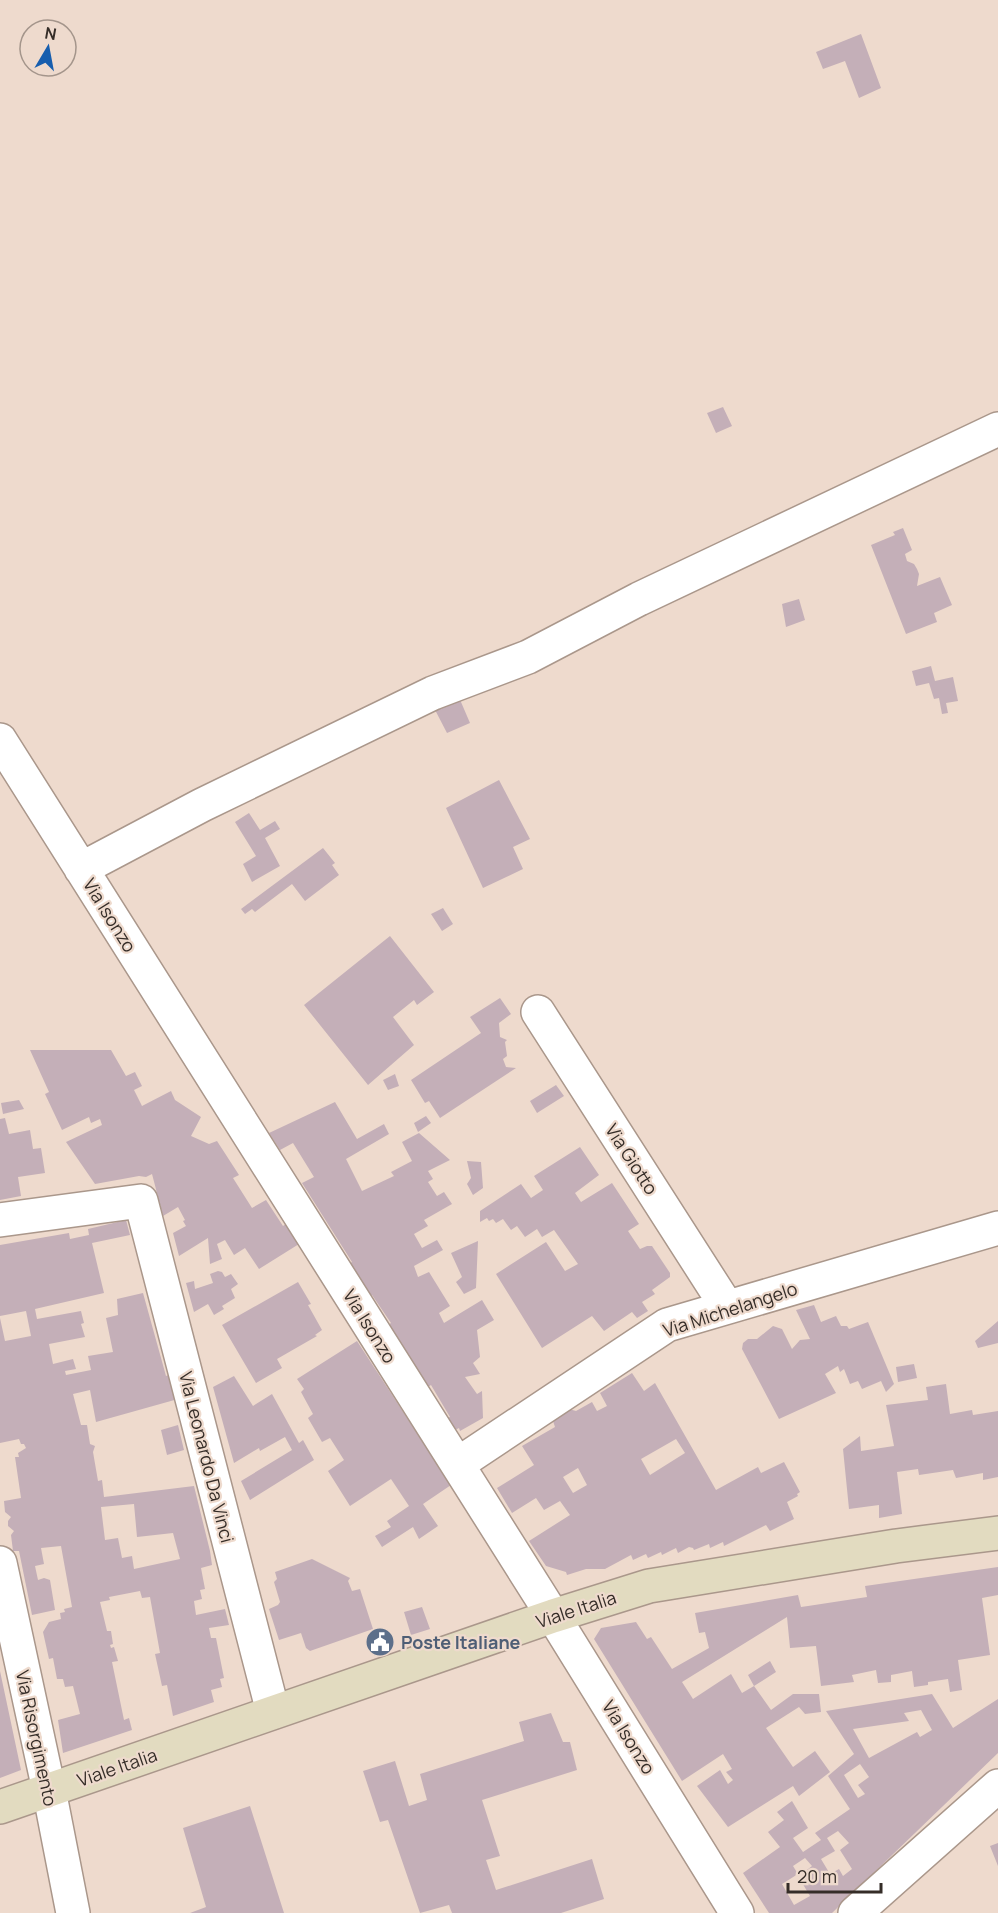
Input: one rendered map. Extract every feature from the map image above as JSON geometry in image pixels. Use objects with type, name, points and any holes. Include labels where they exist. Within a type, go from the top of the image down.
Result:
[{"type":"street","points":[[81,869],[202,805],[433,693],[528,657],[650,594],[998,429]]},
{"type":"street","name":"Via Isonzo","points":[[0,740],[554,1616],[738,1913]]},
{"type":"street","name":"Via Giotto","points":[[538,1012],[726,1307]]},
{"type":"street","name":"Via Leonardo Da Vinci","points":[[0,1220],[141,1201],[273,1713]]},
{"type":"street","name":"Via Michelangelo","points":[[458,1464],[667,1325],[998,1228]]},
{"type":"street","name":"Viale Italia","points":[[0,1807],[554,1616],[649,1586],[896,1546],[998,1533]]},
{"type":"street","name":"Via Risorgimento","points":[[0,1563],[73,1913]]},
{"type":"street","points":[[855,1913],[998,1786]]},
{"type":"building","points":[[861,34],[881,88],[859,98],[845,61],[823,69],[816,52]]},
{"type":"building","points":[[723,407],[732,426],[716,433],[707,413]]},
{"type":"building","points":[[903,528],[912,550],[905,554],[907,561],[914,564],[919,574],[917,586],[940,577],[952,605],[934,613],[937,622],[906,634],[871,545],[895,535],[893,532]]},
{"type":"building","points":[[799,599],[805,620],[786,627],[782,604]]},
{"type":"building","points":[[931,666],[935,681],[953,677],[958,701],[946,703],[948,713],[942,714],[939,698],[934,699],[929,683],[916,686],[912,671]]},
{"type":"building","points":[[458,695],[470,723],[447,733],[433,706]]},
{"type":"building","points":[[499,780],[530,839],[513,847],[523,869],[483,888],[446,808]]},
{"type":"building","points":[[249,813],[260,830],[275,821],[280,829],[265,838],[280,866],[252,882],[243,864],[256,856],[235,822]]},
{"type":"building","points":[[323,848],[335,863],[332,865],[339,875],[305,901],[292,884],[255,912],[252,909],[245,914],[241,909]]},
{"type":"building","points":[[443,908],[453,924],[442,931],[431,914]]},
{"type":"building","points":[[390,936],[434,992],[417,1005],[414,1000],[393,1017],[414,1045],[368,1085],[304,1005]]},
{"type":"building","points":[[500,998],[511,1014],[499,1023],[500,1037],[507,1040],[505,1042],[507,1056],[503,1059],[506,1067],[516,1068],[440,1118],[429,1101],[425,1103],[411,1080],[481,1033],[470,1017]]},
{"type":"building","points":[[30,1050],[111,1050],[126,1076],[135,1072],[142,1086],[134,1090],[142,1106],[171,1091],[175,1100],[201,1117],[191,1136],[209,1144],[217,1141],[239,1175],[233,1178],[252,1208],[266,1200],[283,1226],[287,1223],[299,1244],[259,1269],[245,1248],[234,1255],[225,1240],[217,1244],[222,1259],[210,1264],[208,1238],[179,1256],[173,1233],[186,1226],[178,1207],[163,1216],[152,1174],[146,1177],[139,1176],[95,1184],[66,1142],[102,1125],[100,1119],[91,1123],[89,1117],[62,1130],[45,1094],[49,1092]]},
{"type":"building","points":[[395,1074],[399,1086],[388,1090],[383,1080]]},
{"type":"building","points":[[556,1085],[564,1096],[537,1113],[530,1101]]},
{"type":"building","points":[[19,1100],[24,1109],[3,1114],[1,1103]]},
{"type":"building","points":[[335,1102],[357,1139],[384,1124],[389,1134],[346,1159],[362,1191],[394,1176],[391,1172],[412,1161],[402,1142],[419,1133],[450,1160],[428,1171],[433,1179],[428,1182],[437,1196],[444,1192],[452,1204],[424,1220],[428,1226],[414,1234],[422,1248],[437,1240],[443,1250],[414,1266],[418,1277],[429,1272],[450,1306],[439,1313],[444,1323],[482,1300],[494,1320],[477,1330],[480,1357],[473,1363],[480,1374],[465,1377],[477,1394],[482,1391],[483,1418],[460,1431],[459,1428],[455,1430],[447,1418],[450,1417],[431,1385],[428,1387],[388,1325],[391,1323],[372,1295],[368,1296],[347,1265],[352,1262],[302,1183],[314,1177],[293,1143],[280,1150],[269,1133]]},
{"type":"building","points":[[426,1116],[431,1123],[418,1132],[414,1123]]},
{"type":"building","points":[[5,1118],[9,1134],[30,1130],[33,1149],[41,1148],[45,1173],[18,1177],[21,1196],[0,1200],[0,1119]]},
{"type":"building","points":[[580,1147],[599,1175],[575,1193],[581,1202],[612,1183],[639,1224],[628,1231],[640,1249],[652,1246],[670,1273],[670,1277],[652,1290],[655,1294],[642,1302],[648,1311],[637,1318],[632,1312],[604,1331],[592,1316],[542,1348],[496,1274],[546,1242],[565,1271],[578,1264],[554,1230],[542,1237],[537,1229],[525,1237],[517,1226],[511,1230],[503,1219],[496,1223],[493,1219],[489,1221],[487,1218],[480,1222],[480,1211],[521,1184],[531,1198],[543,1190],[534,1176]]},
{"type":"building","points":[[467,1161],[481,1162],[483,1188],[473,1195],[467,1184],[471,1178]]},
{"type":"building","points":[[126,1220],[130,1235],[92,1243],[104,1293],[35,1309],[37,1319],[81,1311],[84,1323],[81,1324],[85,1337],[49,1344],[53,1364],[73,1359],[76,1369],[65,1371],[66,1375],[91,1370],[88,1356],[113,1352],[106,1318],[118,1315],[117,1299],[143,1293],[166,1376],[172,1374],[178,1399],[96,1422],[90,1390],[73,1394],[81,1425],[87,1425],[90,1444],[95,1446],[93,1452],[98,1481],[102,1480],[104,1497],[194,1486],[212,1565],[201,1568],[205,1589],[200,1590],[202,1599],[194,1601],[196,1615],[225,1609],[229,1625],[209,1628],[211,1638],[216,1638],[224,1678],[220,1679],[222,1687],[211,1690],[214,1702],[173,1716],[167,1685],[162,1686],[155,1654],[160,1653],[150,1597],[142,1598],[140,1591],[109,1597],[110,1600],[100,1602],[107,1631],[111,1631],[113,1644],[110,1645],[111,1648],[114,1647],[118,1661],[112,1662],[124,1720],[129,1718],[132,1730],[63,1753],[58,1720],[80,1714],[73,1686],[65,1687],[63,1679],[57,1679],[53,1658],[49,1659],[43,1632],[49,1622],[61,1619],[60,1613],[65,1612],[64,1609],[72,1607],[61,1546],[41,1548],[44,1564],[35,1566],[38,1580],[44,1578],[50,1580],[55,1610],[32,1615],[19,1551],[13,1551],[11,1535],[14,1531],[8,1526],[11,1517],[5,1512],[4,1501],[21,1498],[15,1457],[19,1457],[18,1453],[26,1448],[19,1439],[0,1443],[0,1318],[5,1341],[31,1336],[26,1311],[0,1316],[0,1245],[69,1233],[70,1239],[89,1235],[88,1229]],"holes":[[[134,1504],[137,1537],[173,1533],[180,1559],[134,1569],[132,1556],[122,1558],[118,1538],[105,1540],[101,1507]]]},
{"type":"building","points":[[478,1241],[476,1288],[464,1294],[456,1282],[462,1277],[451,1253]]},
{"type":"building","points":[[222,1272],[225,1277],[231,1274],[238,1284],[231,1289],[235,1298],[222,1306],[224,1309],[214,1315],[208,1304],[194,1312],[186,1283],[194,1281],[195,1289],[213,1283],[210,1274]]},
{"type":"building","points":[[298,1282],[322,1330],[315,1335],[317,1336],[277,1359],[282,1368],[256,1383],[222,1325]]},
{"type":"building","points":[[814,1305],[821,1322],[836,1316],[841,1326],[847,1326],[849,1329],[868,1322],[894,1384],[886,1392],[881,1381],[862,1389],[858,1381],[850,1384],[844,1369],[840,1372],[838,1366],[825,1374],[836,1393],[779,1419],[742,1349],[743,1343],[748,1339],[757,1339],[773,1326],[782,1329],[792,1349],[800,1340],[810,1339],[796,1310]]},
{"type":"building","points":[[998,1321],[998,1343],[978,1348],[975,1341]]},
{"type":"building","points":[[357,1341],[426,1447],[429,1445],[452,1481],[449,1483],[451,1485],[423,1504],[438,1526],[419,1539],[413,1527],[382,1547],[375,1536],[391,1527],[387,1521],[409,1506],[391,1479],[350,1506],[328,1471],[344,1460],[330,1438],[322,1442],[308,1418],[313,1414],[301,1392],[304,1389],[297,1379]]},
{"type":"building","points":[[914,1364],[917,1378],[898,1382],[896,1367]]},
{"type":"building","points":[[632,1373],[644,1391],[655,1383],[716,1490],[758,1467],[761,1473],[784,1462],[800,1492],[798,1496],[787,1502],[794,1519],[770,1531],[766,1525],[724,1546],[723,1542],[710,1548],[709,1544],[694,1550],[689,1547],[678,1553],[676,1548],[662,1555],[661,1552],[648,1558],[646,1554],[633,1560],[631,1555],[605,1569],[586,1569],[567,1575],[566,1572],[546,1566],[529,1541],[570,1515],[560,1501],[544,1510],[536,1498],[512,1513],[497,1488],[534,1465],[522,1446],[555,1427],[553,1421],[569,1409],[576,1411],[592,1402],[597,1411],[607,1406],[600,1393]],"holes":[[[676,1439],[685,1453],[650,1475],[641,1459]],[[578,1468],[587,1485],[573,1493],[563,1477]]]},
{"type":"building","points":[[234,1376],[253,1406],[272,1394],[299,1443],[303,1440],[314,1460],[250,1500],[241,1481],[292,1450],[285,1437],[260,1451],[259,1448],[234,1463],[213,1387]]},
{"type":"building","points":[[946,1384],[950,1414],[972,1410],[973,1415],[998,1411],[998,1477],[983,1480],[983,1473],[956,1478],[953,1470],[919,1475],[918,1469],[897,1472],[902,1514],[879,1518],[879,1505],[849,1509],[843,1449],[860,1436],[861,1451],[894,1446],[886,1405],[928,1400],[926,1387]]},
{"type":"building","points":[[178,1425],[184,1450],[167,1455],[161,1430]]},
{"type":"building","points":[[312,1559],[350,1578],[348,1581],[352,1591],[360,1589],[373,1629],[310,1651],[306,1648],[301,1633],[279,1640],[269,1609],[280,1602],[274,1582],[277,1579],[275,1572]]},
{"type":"building","points":[[998,1567],[998,1595],[982,1598],[990,1655],[958,1660],[962,1690],[950,1692],[948,1679],[914,1687],[912,1671],[891,1675],[891,1682],[878,1683],[876,1670],[852,1675],[854,1682],[821,1686],[816,1646],[790,1648],[787,1617],[682,1682],[693,1699],[731,1674],[742,1693],[754,1686],[771,1710],[793,1694],[819,1694],[821,1712],[805,1714],[799,1707],[766,1728],[793,1767],[815,1751],[830,1772],[799,1796],[793,1786],[728,1827],[697,1786],[720,1770],[728,1784],[733,1780],[726,1772],[732,1769],[723,1754],[682,1781],[594,1639],[601,1628],[636,1622],[647,1639],[651,1637],[672,1669],[709,1648],[705,1632],[699,1633],[695,1613],[798,1595],[801,1607],[808,1606],[867,1597],[865,1586]]},
{"type":"building","points":[[422,1607],[430,1629],[411,1635],[404,1612]]},
{"type":"building","points":[[770,1661],[776,1672],[754,1686],[748,1675]]},
{"type":"building","points":[[0,1671],[21,1770],[0,1778]]},
{"type":"building","points":[[932,1694],[953,1728],[998,1699],[998,1753],[832,1913],[769,1913],[743,1873],[780,1847],[768,1832],[784,1820],[777,1812],[792,1801],[808,1828],[793,1838],[803,1852],[821,1840],[815,1833],[850,1809],[828,1776],[854,1754],[826,1711]],"holes":[[[921,1710],[932,1730],[920,1737],[917,1732],[869,1758],[853,1729],[909,1721],[904,1713]],[[860,1764],[869,1777],[858,1785],[865,1794],[858,1798],[844,1775]],[[838,1831],[849,1843],[840,1850],[852,1869],[843,1876],[839,1869],[830,1874],[821,1859],[835,1851],[827,1838]],[[805,1858],[812,1866],[807,1870],[812,1875],[801,1881],[810,1896],[794,1905],[782,1884],[798,1874],[793,1866]]]},
{"type":"building","points":[[551,1713],[563,1742],[570,1742],[577,1770],[482,1800],[500,1856],[486,1860],[496,1890],[592,1859],[604,1899],[561,1913],[452,1913],[449,1905],[420,1913],[388,1820],[380,1822],[363,1771],[395,1761],[409,1806],[427,1800],[420,1774],[524,1741],[519,1722]]},
{"type":"building","points":[[250,1806],[284,1913],[190,1913],[206,1907],[183,1828]]},
{"type":"building","points":[[998,1843],[998,1866],[990,1846]]},
{"type":"place","name":"Poste Italiane","points":[[380,1642]]}]
